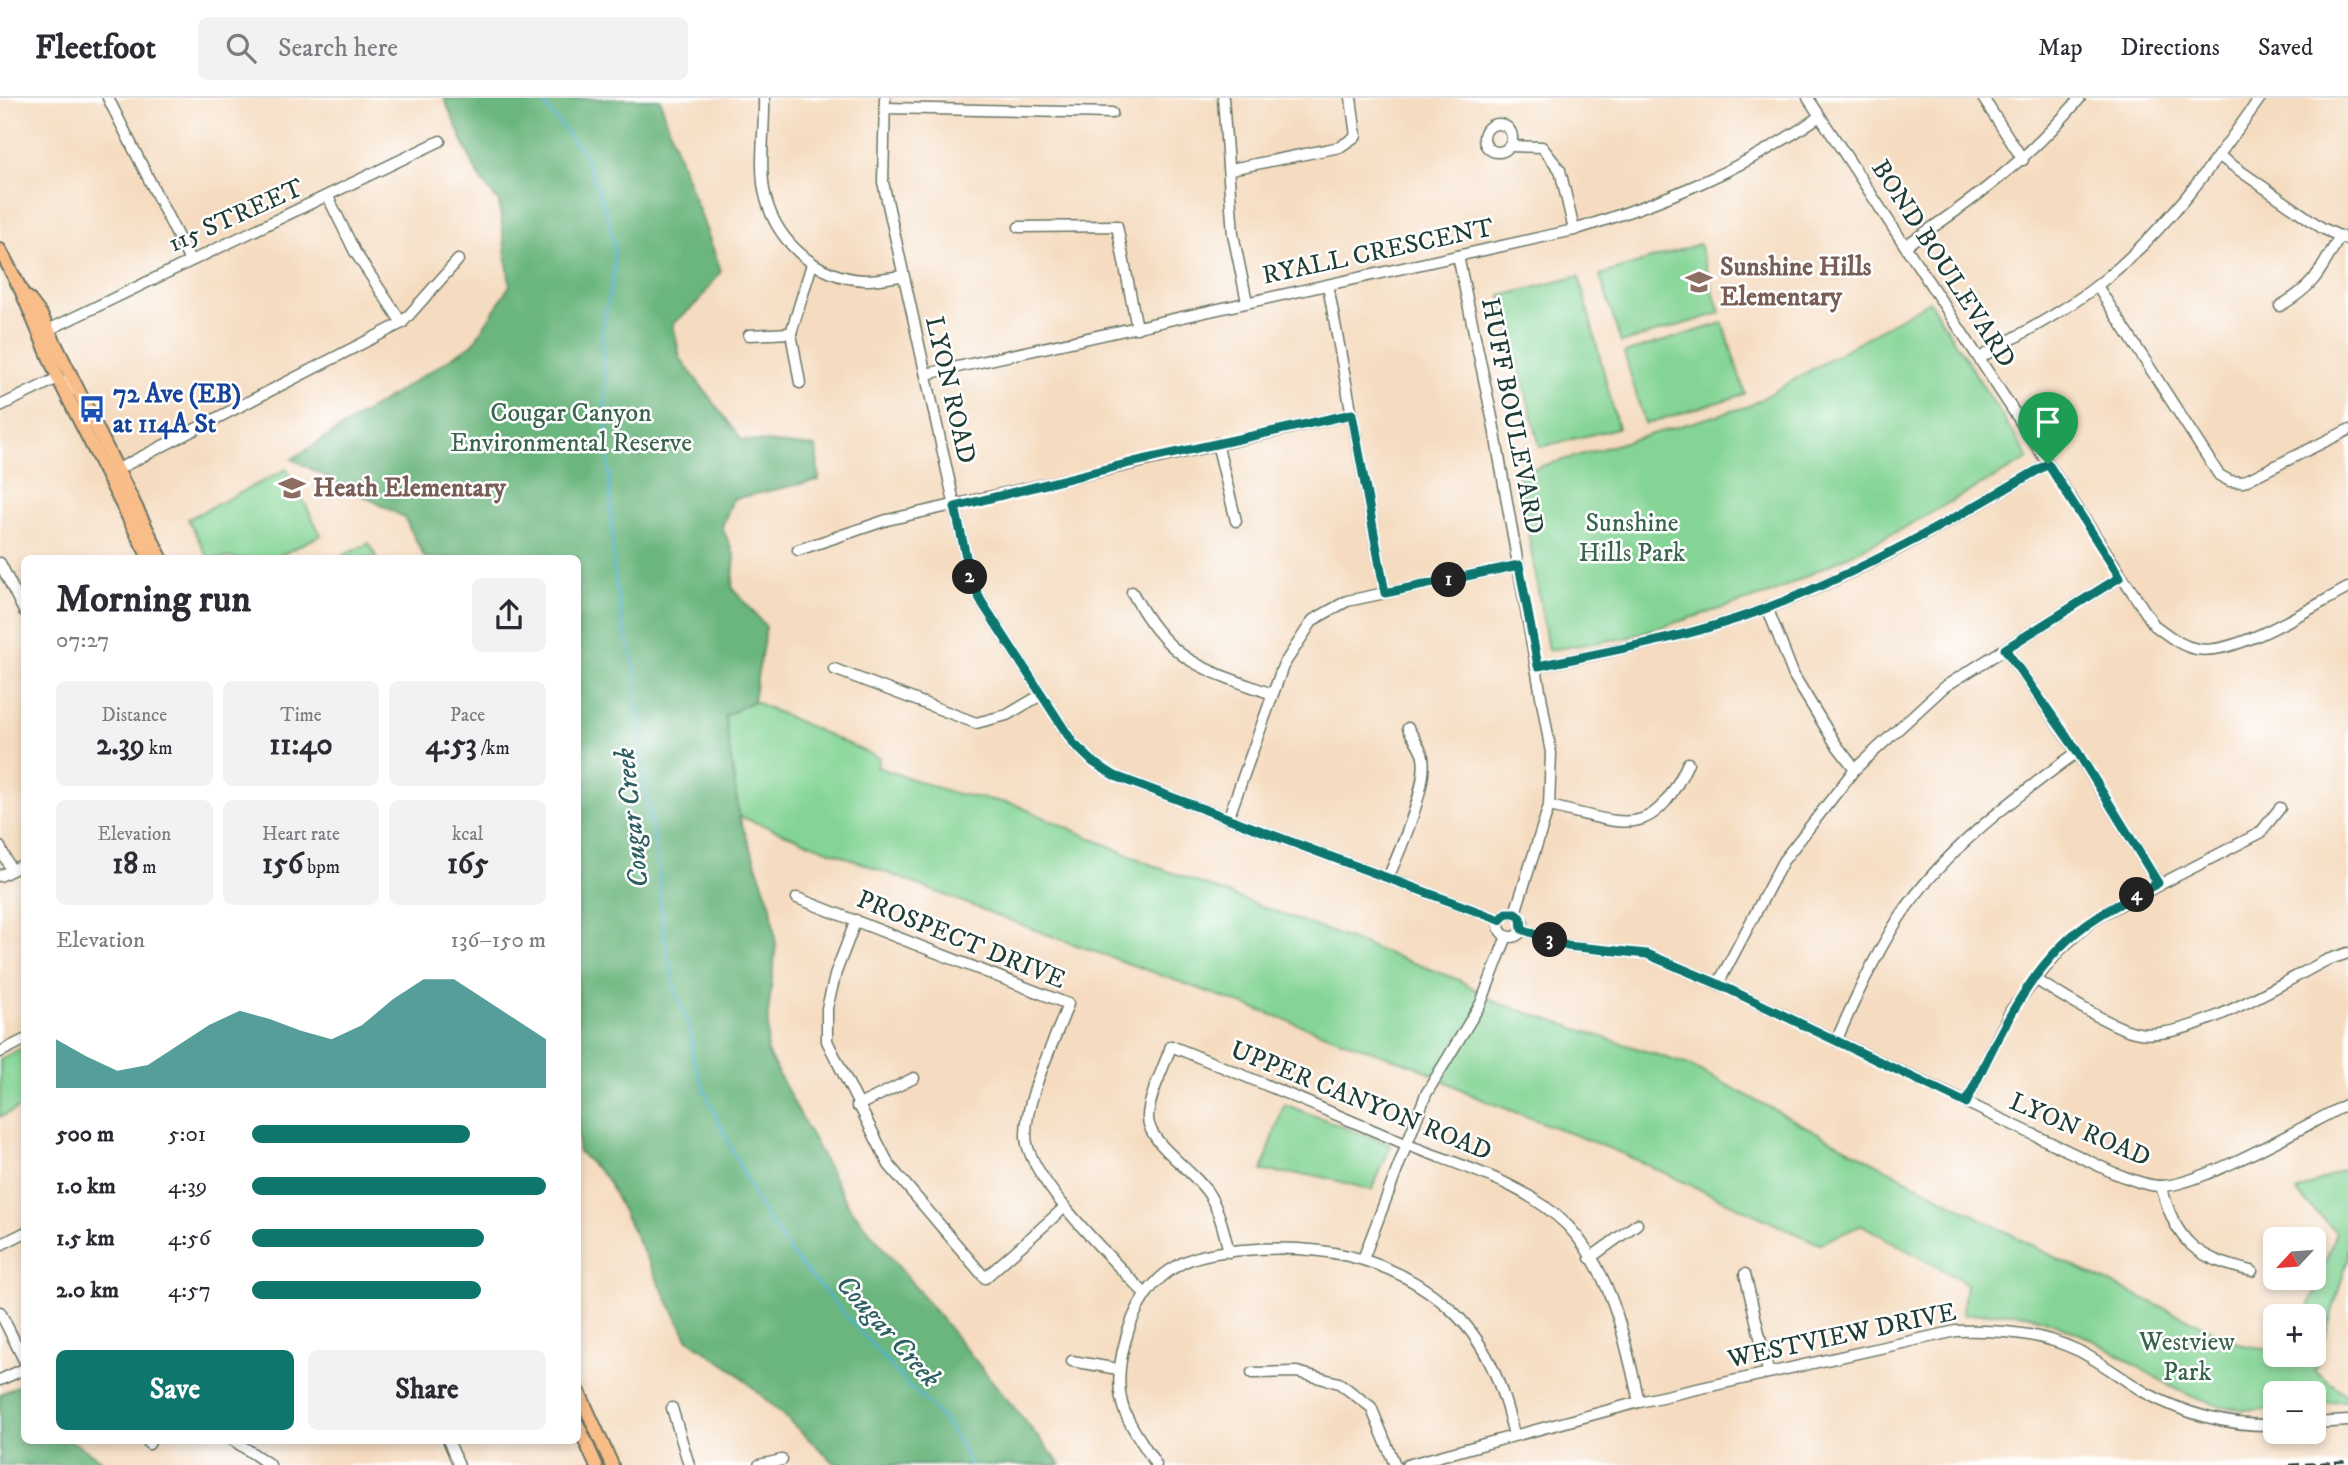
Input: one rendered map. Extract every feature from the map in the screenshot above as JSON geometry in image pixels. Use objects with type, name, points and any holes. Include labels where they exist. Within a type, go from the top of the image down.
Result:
[{"type":"main road","points":[[0,250],[21,290],[58,378],[147,555]]},
{"type":"main road","points":[[21,290],[48,330],[159,555]]},
{"type":"main road","points":[[581,1397],[612,1465]]},
{"type":"main road","points":[[581,1432],[596,1465]]},
{"type":"street","points":[[108,98],[189,259]]},
{"type":"street","points":[[764,98],[764,189],[782,235],[812,264],[848,278],[866,280],[903,276]]},
{"type":"street","points":[[1223,98],[1231,169],[1233,234],[1247,302]]},
{"type":"street","points":[[1231,169],[1340,147],[1356,136],[1351,98]]},
{"type":"street","name":"BOND BOULEVARD","points":[[1808,98],[2154,625],[2178,643],[2197,649],[2217,649],[2244,641],[2348,588]]},
{"type":"street","points":[[1983,98],[2023,160]]},
{"type":"street","points":[[1906,245],[1976,200],[2023,160],[2080,98]]},
{"type":"street","points":[[1980,358],[2097,286],[2135,253],[2188,199],[2260,98]]},
{"type":"street","points":[[885,103],[1112,113]]},
{"type":"street","name":"LYON ROAD","points":[[885,103],[883,182],[971,579],[1073,743],[1093,762],[1115,776],[1500,920]]},
{"type":"street","name":"RYALL CRESCENT","points":[[926,374],[1574,230],[1637,210],[1711,181],[1820,116]]},
{"type":"street","name":"115 STREET","points":[[48,330],[189,259],[328,197],[440,141]]},
{"type":"street","points":[[1510,146],[1542,147],[1560,170],[1574,230]]},
{"type":"street","points":[[2219,156],[2322,228],[2344,238],[2305,291],[2280,306]]},
{"type":"street","points":[[328,197],[355,253],[402,323]]},
{"type":"street","points":[[1019,227],[1117,226],[1137,328]]},
{"type":"street","name":"HUFF BOULEVARD","points":[[1458,256],[1538,666],[1551,753],[1549,806],[1515,913]]},
{"type":"street","points":[[116,470],[402,323],[458,260]]},
{"type":"street","points":[[800,383],[791,333],[812,264]]},
{"type":"street","points":[[1328,286],[1385,593]]},
{"type":"street","points":[[2097,286],[2219,475],[2230,481],[2243,482],[2348,430]]},
{"type":"street","points":[[749,335],[791,333]]},
{"type":"street","points":[[0,406],[58,378],[79,392]]},
{"type":"street","points":[[798,550],[887,520],[955,507],[1217,443],[1352,414]]},
{"type":"street","points":[[1217,443],[1236,521]]},
{"type":"street","points":[[1538,666],[1654,641],[1767,607],[1917,541],[2048,464]]},
{"type":"street","points":[[0,563],[21,605]]},
{"type":"street","points":[[1228,819],[1283,666],[1313,620],[1347,601],[1519,565]]},
{"type":"street","points":[[1718,984],[1783,861],[1856,769],[1944,687],[2120,577]]},
{"type":"street","points":[[1132,592],[1148,621],[1178,654],[1197,667],[1272,694]]},
{"type":"street","points":[[1767,607],[1794,676],[1835,743],[1856,769]]},
{"type":"street","points":[[2005,649],[2077,751],[2158,883]]},
{"type":"street","points":[[834,669],[976,723],[1007,715],[1041,695]]},
{"type":"street","points":[[1388,878],[1407,837],[1419,793],[1423,757],[1408,727]]},
{"type":"street","points":[[1836,1041],[1868,972],[1899,918],[1931,876],[1972,834],[2077,751]]},
{"type":"street","points":[[1549,806],[1620,822],[1641,821],[1658,812],[1673,796],[1688,763]]},
{"type":"street","points":[[1966,1103],[2011,1010],[2035,979],[2095,918],[2259,833],[2280,808]]},
{"type":"street","points":[[0,847],[11,870]]},
{"type":"street","points":[[0,876],[21,865]]},
{"type":"street","name":"PROSPECT DRIVE","points":[[797,898],[1069,1004],[1029,1109],[1026,1139],[1036,1165],[1065,1207],[1145,1294]]},
{"type":"street","points":[[1507,913],[1515,913],[1521,918],[1522,929],[1517,935],[1507,936],[1499,930],[1500,920],[1507,913]]},
{"type":"street","points":[[856,920],[827,1008],[827,1037],[857,1105],[889,1165],[985,1279],[1065,1207]]},
{"type":"street","name":"LYON ROAD","points":[[1522,929],[1567,946],[1647,954],[1718,984],[2114,1173],[2161,1186],[2181,1183],[2221,1167],[2348,1104]]},
{"type":"street","points":[[1363,1259],[1405,1143],[1426,1094],[1481,1003],[1507,936]]},
{"type":"street","points":[[2035,979],[2134,1032],[2164,1034],[2191,1027],[2328,960],[2348,953]]},
{"type":"street","points":[[0,1052],[21,1042]]},
{"type":"street","name":"UPPER CANYON ROAD","points":[[1229,1252],[1221,1220],[1209,1194],[1149,1128],[1148,1115],[1171,1046],[1517,1189],[1569,1227],[1602,1280],[1623,1335],[1639,1402]]},
{"type":"street","points":[[857,1105],[914,1078]]},
{"type":"street","points":[[2161,1186],[2171,1216],[2189,1247],[2220,1264],[2252,1271]]},
{"type":"street","points":[[1590,1258],[1637,1224]]},
{"type":"street","points":[[0,1245],[21,1234]]},
{"type":"street","points":[[1156,1465],[1124,1410],[1118,1369],[1131,1318],[1145,1294],[1177,1265],[1192,1259],[1229,1252],[1300,1248],[1336,1251],[1363,1259],[1446,1304],[1468,1326],[1497,1375],[1514,1435]]},
{"type":"street","points":[[1745,1274],[1768,1371]]},
{"type":"street","points":[[0,1311],[21,1354]]},
{"type":"street","name":"WESTVIEW DRIVE","points":[[1407,1465],[1639,1402],[1956,1331],[1998,1330],[2042,1338],[2077,1350],[2146,1393],[2181,1410],[2220,1422],[2263,1424]]},
{"type":"street","points":[[1072,1361],[1118,1369]]},
{"type":"street","points":[[0,1380],[21,1370]]},
{"type":"street","points":[[1252,1373],[1297,1372],[1339,1383],[1371,1407],[1395,1465]]},
{"type":"street","points":[[672,1408],[689,1465]]},
{"type":"street","points":[[2326,1422],[2348,1421]]},
{"type":"street","points":[[239,1444],[270,1465]]},
{"type":"street","points":[[450,1444],[459,1465]]},
{"type":"street","points":[[759,1465],[782,1460]]},
{"type":"green space","name":"Cougar Canyon Environmental Reserve","points":[[444,98],[660,99],[721,271],[699,301],[673,324],[680,358],[742,440],[816,447],[819,480],[733,499],[722,527],[735,557],[732,587],[766,627],[753,701],[725,716],[739,816],[771,906],[776,946],[768,1014],[767,1052],[848,1205],[1061,1465],[837,1465],[736,1372],[687,1338],[606,1178],[581,1154],[581,555],[423,555],[404,517],[292,459],[473,344],[510,285],[499,202],[478,176]]},
{"type":"green space","points":[[1699,244],[1720,313],[1621,343],[1600,275]]},
{"type":"green space","points":[[1579,276],[1618,428],[1540,447],[1501,296]]},
{"type":"green space","name":"Sunshine Hills Park","points":[[1929,301],[2029,459],[1894,533],[1772,593],[1625,638],[1548,650],[1518,473],[1749,406]]},
{"type":"green space","points":[[1723,323],[1745,394],[1645,424],[1624,353]]},
{"type":"green space","points":[[287,469],[321,535],[281,555],[206,555],[188,519]]},
{"type":"green space","points":[[369,543],[375,555],[344,555]]},
{"type":"green space","name":"Westview Park","points":[[753,701],[879,758],[877,767],[953,793],[1014,804],[1154,866],[1459,980],[1498,1003],[1691,1066],[2056,1258],[2243,1345],[2263,1348],[2263,1367],[2316,1367],[2315,1371],[2348,1396],[2348,1400],[2326,1403],[2326,1381],[2263,1381],[2263,1409],[2220,1406],[2173,1387],[2082,1335],[2050,1322],[2016,1313],[1962,1315],[1966,1283],[1862,1225],[1819,1244],[1621,1153],[1476,1097],[1420,1068],[1043,933],[739,816],[725,716]]},
{"type":"green space","points":[[21,1048],[21,1107],[0,1117],[0,1059]]},
{"type":"green space","points":[[1284,1104],[1391,1145],[1372,1190],[1319,1176],[1262,1171]]},
{"type":"green space","points":[[2348,1167],[2348,1258],[2326,1333],[2326,1304],[2310,1304],[2315,1290],[2326,1290],[2326,1260],[2336,1232],[2296,1192]]},
{"type":"green space","points":[[21,1384],[21,1444],[76,1444],[109,1465],[0,1465],[0,1394]]},
{"type":"waterway","name":"Cougar Creek","points":[[539,98],[583,153],[608,217],[614,246],[614,274],[602,329],[614,572],[622,622],[635,666],[643,776],[659,868],[662,921],[674,986],[691,1034],[693,1058],[708,1099],[759,1206],[794,1257],[944,1422],[970,1465]]},
{"type":"railway","points":[[2290,1465],[2348,1461]]},
{"type":"place","name":"Sunshine Hills Elementary","points":[[1699,282]]},
{"type":"place","name":"72 Ave (EB) at 114A St","points":[[92,409]]},
{"type":"place","name":"Heath Elementary","points":[[292,488]]},
{"type":"route","points":[[1352,414],[1385,593],[1519,565],[1538,666],[1654,641],[1759,611],[1917,541],[2048,464],[2120,577],[2005,649],[2077,751],[2158,883],[2095,918],[2060,950],[2011,1010],[1966,1103],[1718,984],[1647,954],[1567,946],[1522,929],[1521,918],[1515,913],[1507,913],[1500,920],[1115,776],[1093,762],[1073,743],[981,601],[971,579],[955,507],[1134,462],[1352,414]]}]
